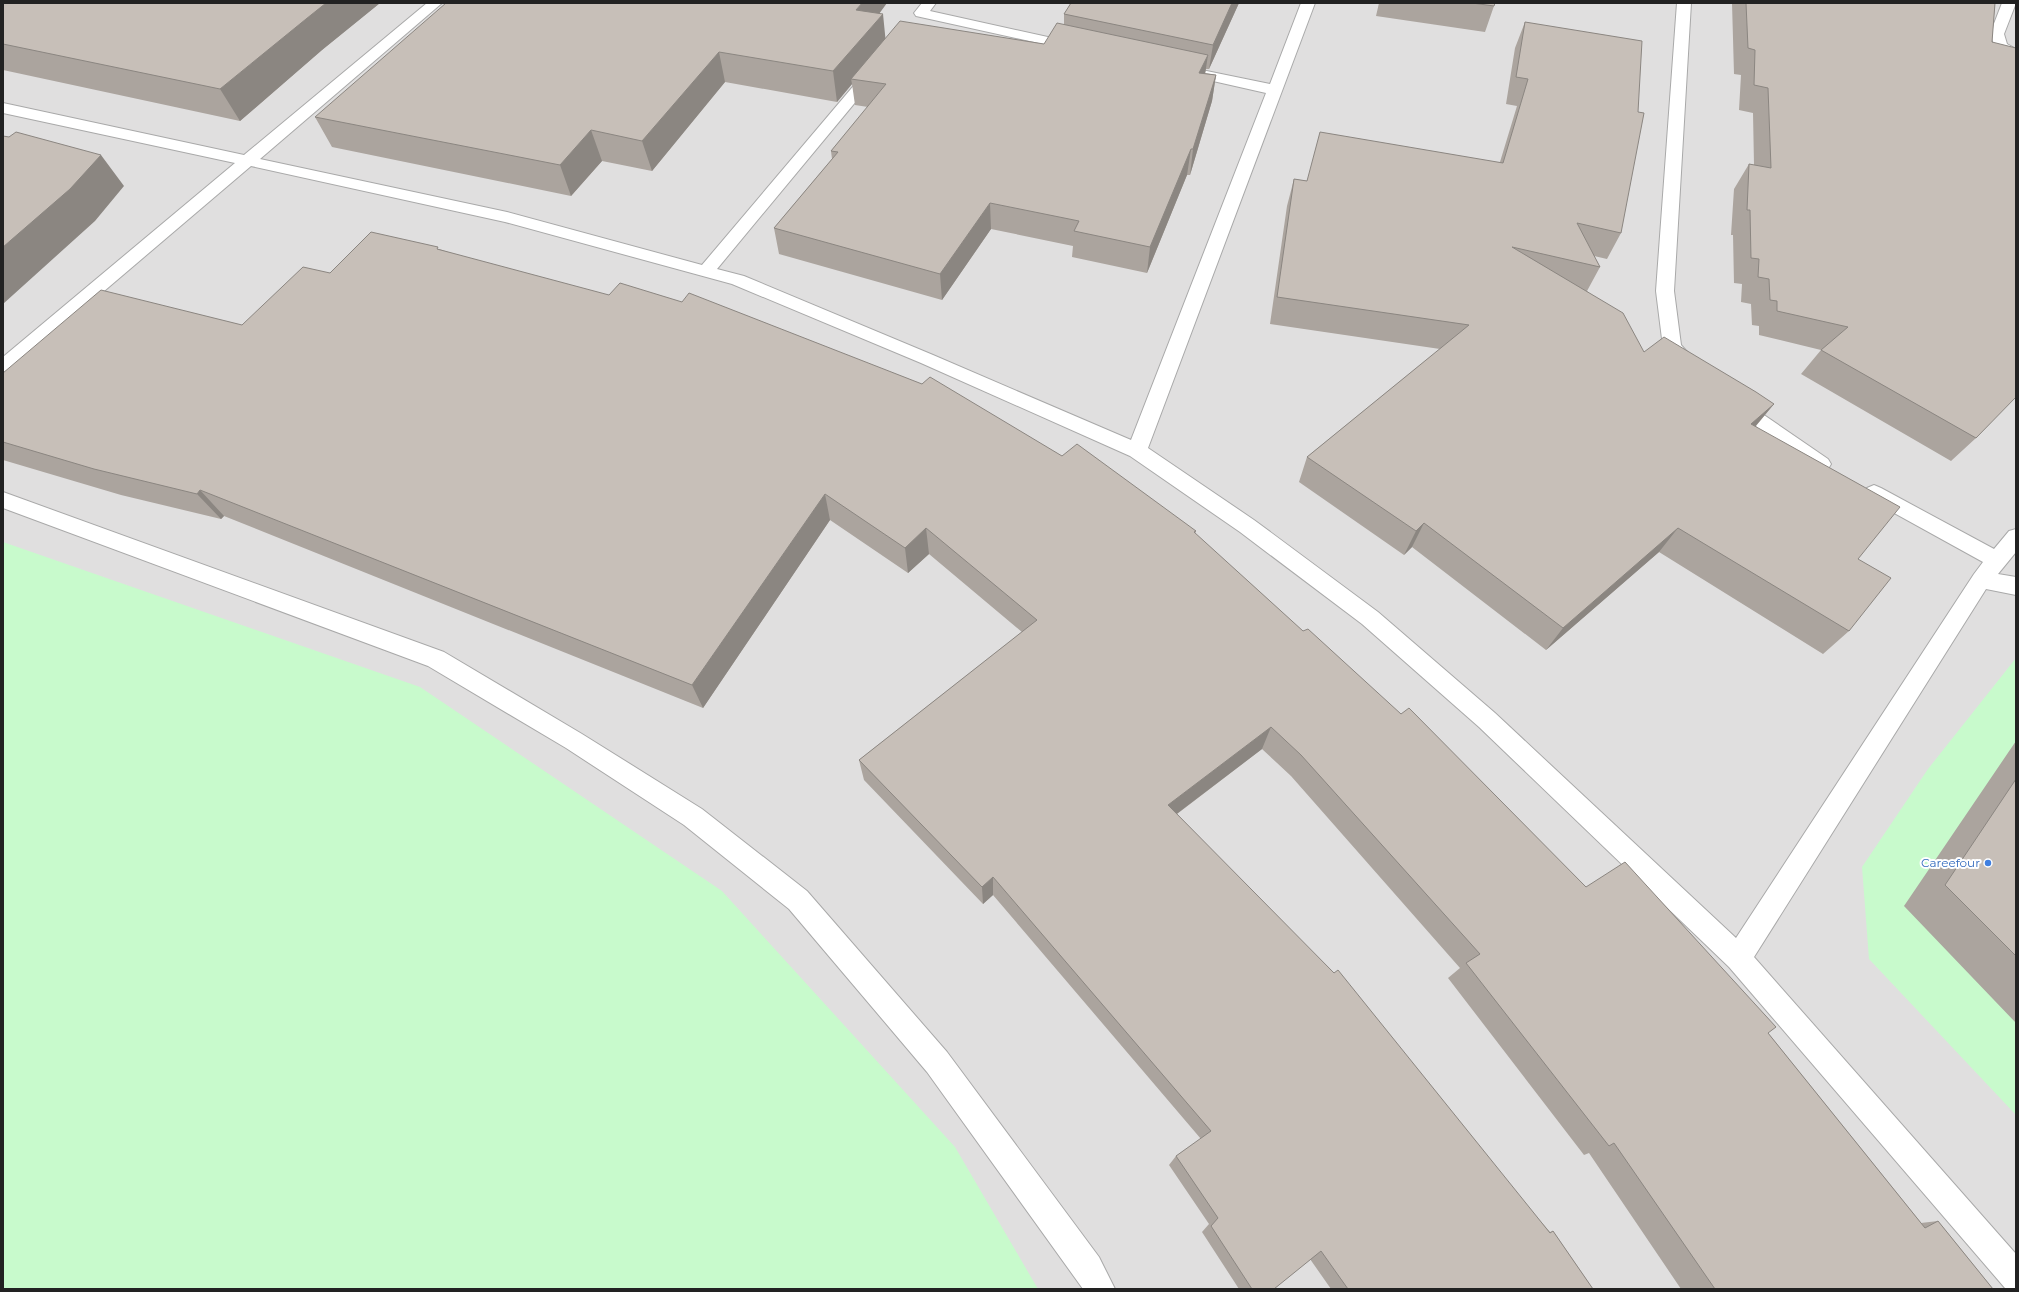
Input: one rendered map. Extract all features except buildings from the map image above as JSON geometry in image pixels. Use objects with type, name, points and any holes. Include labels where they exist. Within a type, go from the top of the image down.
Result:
[{"type":"street","points":[[3,367],[435,3]]},
{"type":"street","points":[[1137,451],[1308,3]]},
{"type":"street","points":[[1684,3],[1665,291],[1672,347],[1699,375]]},
{"type":"street","points":[[2009,3],[1997,34],[2001,46],[2016,55]]},
{"type":"street","points":[[911,26],[925,8],[1090,50]]},
{"type":"street","points":[[706,271],[880,63]]},
{"type":"street","points":[[1175,68],[1275,90]]},
{"type":"street","points":[[3,108],[507,217],[738,280],[928,359],[1137,451],[1247,526],[1370,618],[1487,720],[1738,958],[2016,1276]]},
{"type":"street","points":[[1721,395],[1804,454],[1838,473]]},
{"type":"street","points":[[1859,484],[1997,560]]},
{"type":"street","points":[[3,500],[436,660],[574,741],[693,816],[803,906],[937,1062],[1088,1268],[1100,1289]]},
{"type":"street","points":[[1738,958],[1981,580],[2016,537]]},
{"type":"street","points":[[1981,580],[2016,586]]},
{"type":"shaded area","points":[[3,3],[2016,3],[2016,1289],[3,1289]]},
{"type":"green space","points":[[3,542],[420,687],[722,891],[955,1147],[1038,1289],[3,1289]]},
{"type":"green space","points":[[2016,658],[2016,1115],[1869,959],[1862,867],[1928,769]]},
{"type":"place","name":"Careefour","points":[[1988,863]]}]
